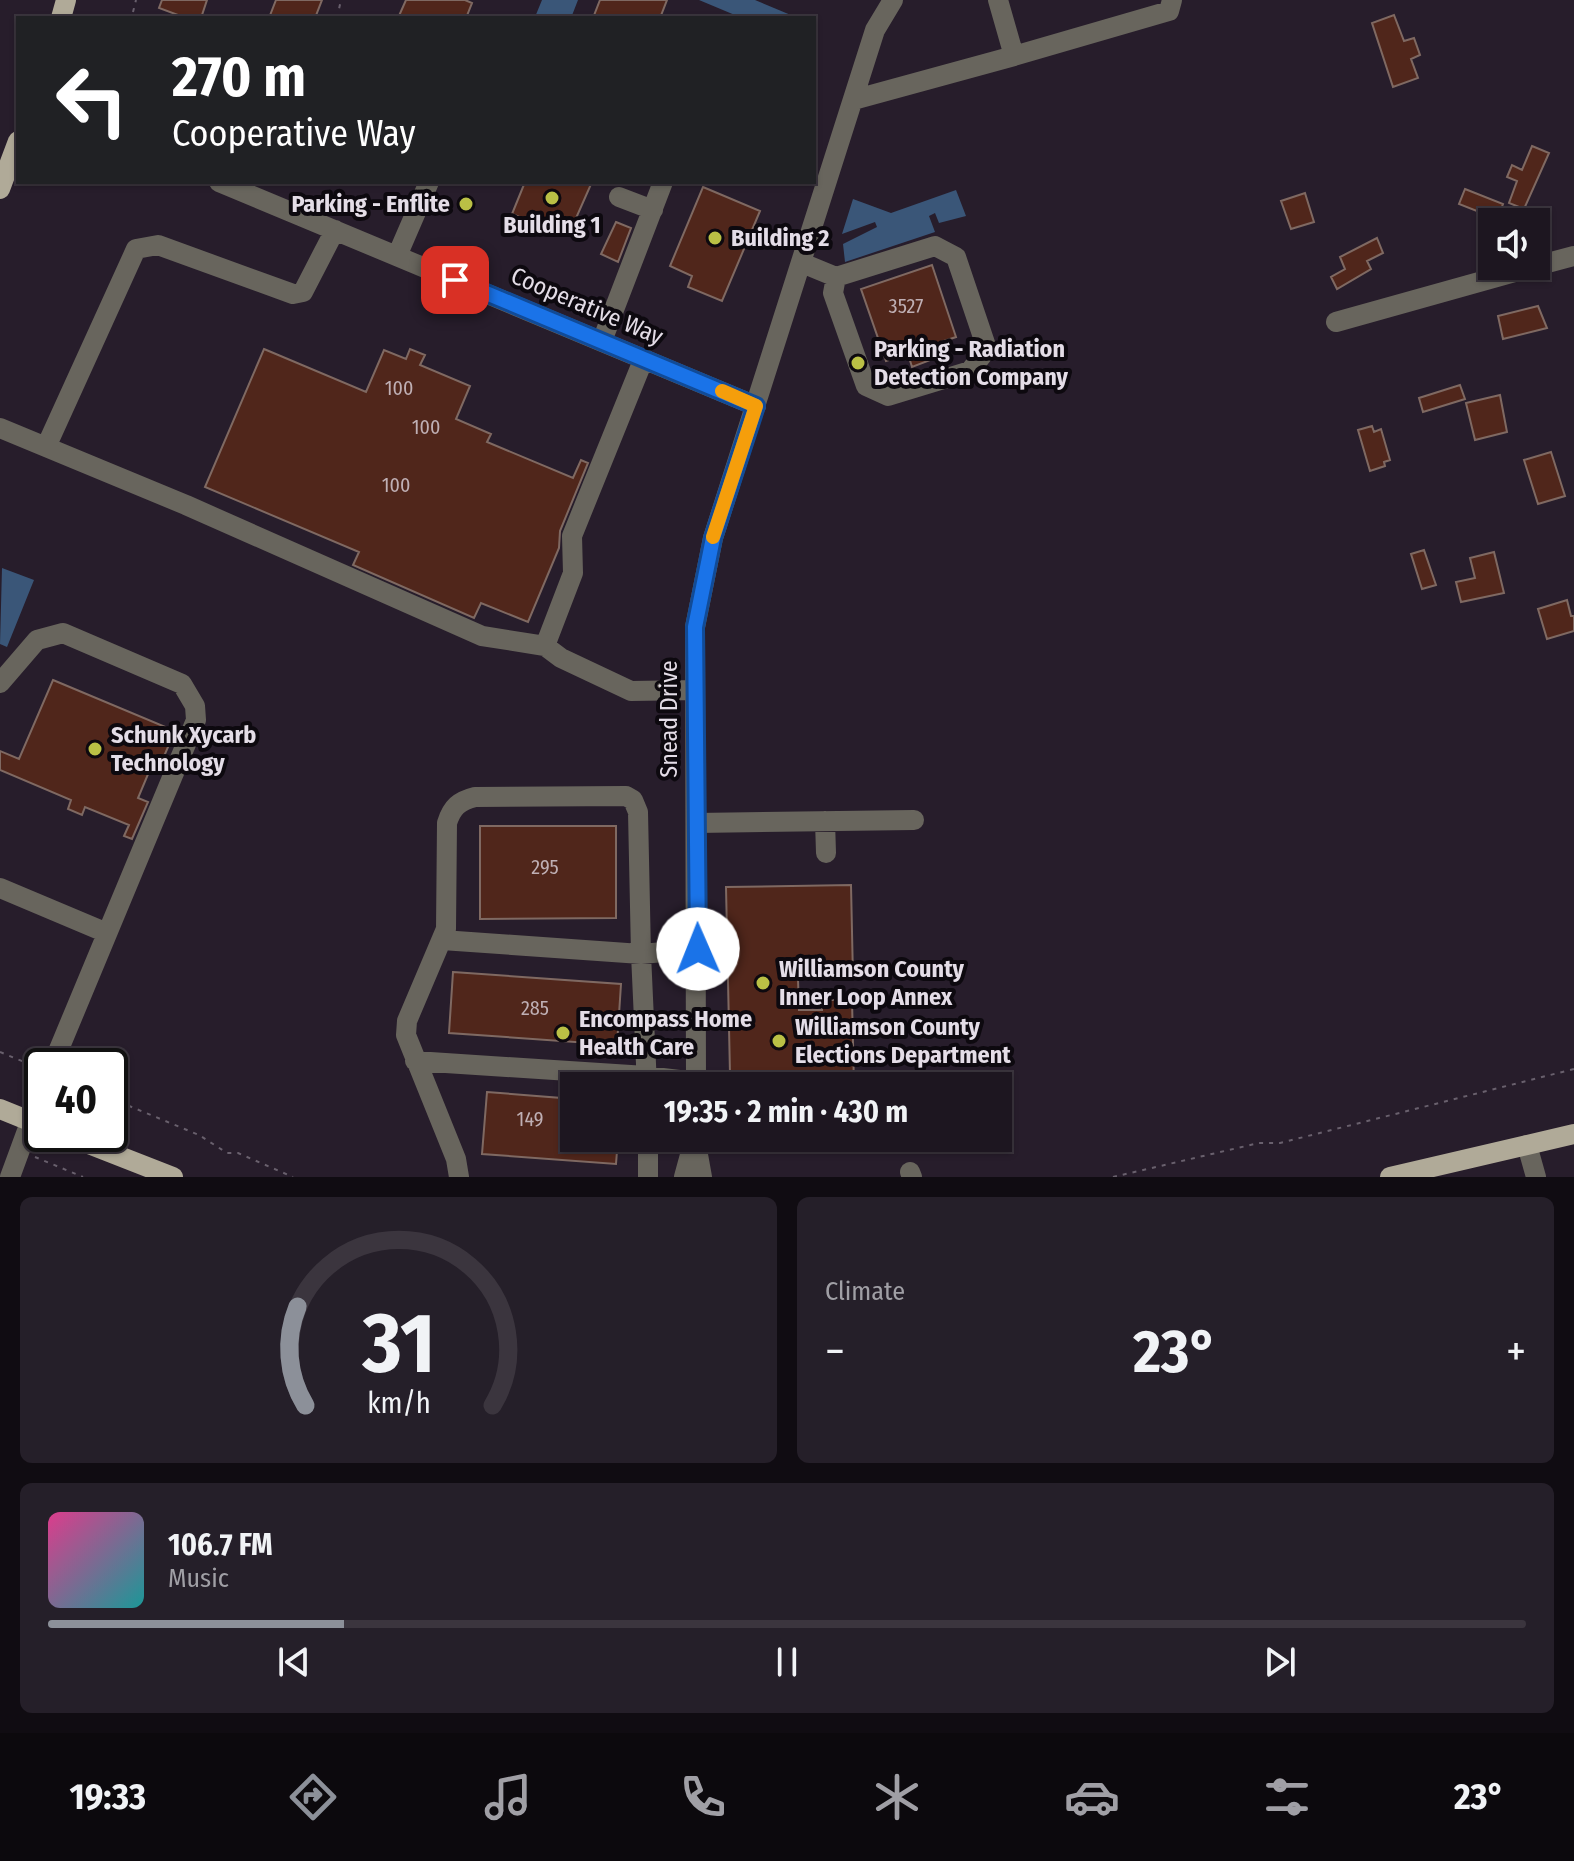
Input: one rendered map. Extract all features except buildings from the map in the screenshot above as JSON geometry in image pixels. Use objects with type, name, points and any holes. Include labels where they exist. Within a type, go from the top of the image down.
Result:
[{"type":"main road","points":[[0,189],[16,146]]},
{"type":"main road","points":[[0,1109],[24,1118]]},
{"type":"main road","points":[[1390,1177],[1574,1134]]},
{"type":"main road","points":[[109,1152],[173,1177]]},
{"type":"street","name":"Snead Drive","points":[[696,1072],[695,627],[713,538],[875,30],[893,0]]},
{"type":"street","points":[[998,0],[1014,56]]},
{"type":"street","points":[[853,100],[1169,11],[1172,0]]},
{"type":"street","name":"Cooperative Way","points":[[224,184],[756,406]]},
{"type":"street","points":[[397,256],[428,184]]},
{"type":"street","points":[[602,341],[662,184]]},
{"type":"street","points":[[619,197],[653,210]]},
{"type":"street","points":[[46,447],[136,249],[158,245],[293,294],[303,292],[312,280],[335,230]]},
{"type":"street","points":[[802,263],[836,277],[935,246],[956,257],[987,349],[970,371],[888,396],[866,386],[833,293],[836,277]]},
{"type":"street","points":[[1550,262],[1574,256]]},
{"type":"street","points":[[1336,322],[1486,280]]},
{"type":"street","points":[[545,646],[573,573],[572,536],[644,358]]},
{"type":"street","points":[[0,428],[482,636],[545,646],[561,658],[631,691],[694,690]]},
{"type":"street","points":[[0,683],[37,640],[63,633],[182,684],[189,692],[196,720],[59,1048]]},
{"type":"street","points":[[459,1177],[456,1159],[406,1035],[407,1021],[446,929],[447,823],[450,811],[460,801],[475,797],[626,796],[633,800],[638,812],[647,1072]]},
{"type":"street","points":[[696,823],[914,820]]},
{"type":"street","points":[[825,821],[826,853]]},
{"type":"street","points":[[0,888],[107,933]]},
{"type":"street","points":[[442,940],[641,954],[698,949]]},
{"type":"street","points":[[415,1061],[560,1074]]},
{"type":"street","points":[[1527,1145],[1536,1177]]},
{"type":"street","points":[[10,1177],[24,1148]]},
{"type":"street","points":[[648,1152],[648,1177]]},
{"type":"street","points":[[684,1177],[691,1152]]},
{"type":"street","points":[[697,1152],[702,1177]]},
{"type":"path","points":[[133,12],[136,0]]},
{"type":"path","points":[[0,1052],[24,1062]]},
{"type":"path","points":[[1113,1177],[1259,1143],[1280,1143],[1574,1069]]},
{"type":"path","points":[[128,1105],[199,1135],[227,1153],[238,1153],[293,1177]]},
{"type":"path","points":[[30,1155],[83,1177]]},
{"type":"water","points":[[542,0],[578,0],[572,16],[535,16]]},
{"type":"water","points":[[699,0],[755,0],[793,16],[737,16]]},
{"type":"water","points":[[956,190],[966,216],[939,223],[935,213],[929,216],[935,232],[845,262],[843,244],[877,227],[875,222],[842,234],[853,199],[891,213]]},
{"type":"water","points":[[2,568],[34,580],[7,647],[0,644]]},
{"type":"slow traffic","points":[[713,537],[756,406],[722,391]]},
{"type":"place","name":"Building 1","points":[[552,198]]},
{"type":"place","name":"Parking - Enflite","points":[[466,204]]},
{"type":"place","name":"Building 2","points":[[715,238]]},
{"type":"place","name":"Parking - Radiation Detection Company","points":[[858,363]]},
{"type":"place","name":"Schunk Xycarb Technology","points":[[95,749]]},
{"type":"place","name":"Williamson County Inner Loop Annex","points":[[763,983]]},
{"type":"place","name":"Encompass Home Health Care","points":[[563,1033]]},
{"type":"place","name":"Williamson County Elections Department","points":[[779,1041]]},
{"type":"route","points":[[455,280],[756,406],[713,538],[695,627],[698,949]]}]
